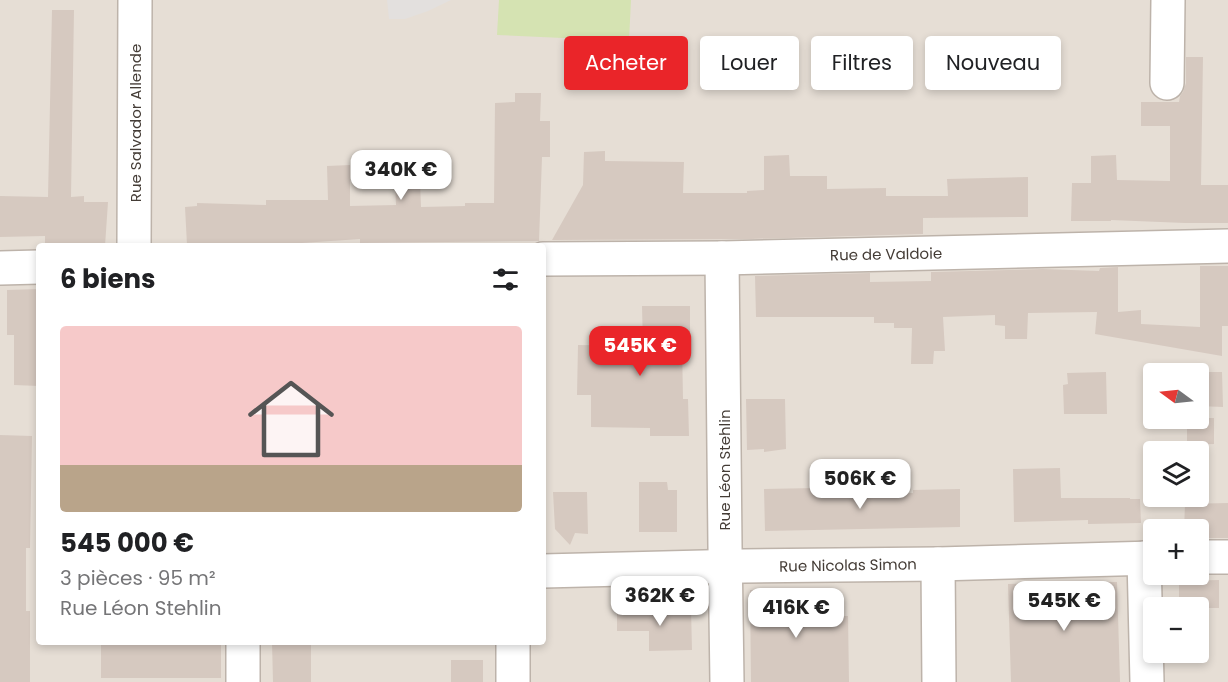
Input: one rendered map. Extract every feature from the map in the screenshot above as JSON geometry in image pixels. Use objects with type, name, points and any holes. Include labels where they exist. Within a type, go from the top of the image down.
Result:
[{"type":"street","name":"Rue Salvador Allende","points":[[134,243],[135,0]]},
{"type":"street","points":[[1167,83],[1168,0]]},
{"type":"street","name":"Rue de Valdoie","points":[[546,259],[722,258],[1228,246]]},
{"type":"street","name":"Rue Léon Stehlin","points":[[722,258],[727,682]]},
{"type":"street","points":[[0,268],[36,267]]},
{"type":"street","points":[[1209,558],[1228,557]]},
{"type":"street","name":"Rue Nicolas Simon","points":[[546,571],[1143,558]]},
{"type":"street","points":[[938,564],[939,682]]},
{"type":"street","points":[[1147,682],[1149,585]]},
{"type":"street","points":[[243,645],[243,682]]},
{"type":"street","points":[[513,645],[513,682]]},
{"type":"shaded area","points":[[0,0],[1228,0],[1228,682],[0,682]]},
{"type":"shaded area","points":[[387,0],[451,0],[405,19],[389,19]]},
{"type":"green space","points":[[499,0],[631,0],[629,36],[564,36],[564,38],[497,35]]},
{"type":"building","points":[[52,10],[74,10],[71,197],[84,196],[84,202],[108,202],[105,243],[45,243],[45,236],[0,237],[0,196],[48,197]]},
{"type":"building","points":[[1186,57],[1203,57],[1201,185],[1228,185],[1228,223],[1071,221],[1072,183],[1091,183],[1091,156],[1116,155],[1117,180],[1170,181],[1170,126],[1141,126],[1141,102],[1179,102],[1186,83]]},
{"type":"building","points":[[515,93],[541,93],[540,121],[550,121],[550,157],[542,157],[539,241],[360,243],[360,239],[302,243],[187,243],[185,207],[197,206],[197,203],[266,205],[266,200],[328,200],[327,166],[350,165],[350,206],[396,205],[394,157],[419,156],[421,207],[494,203],[495,103],[515,102]]},
{"type":"building","points":[[605,151],[605,161],[684,162],[683,193],[747,193],[747,191],[764,190],[764,156],[789,155],[790,176],[827,176],[827,189],[886,188],[886,196],[948,196],[947,179],[1028,177],[1028,217],[923,218],[923,234],[751,239],[552,240],[583,185],[584,152]]},
{"type":"building","points":[[1200,266],[1228,266],[1228,326],[1222,326],[1222,356],[1095,334],[1097,312],[1028,313],[1027,339],[1005,339],[1005,326],[995,325],[995,315],[943,317],[945,351],[934,351],[933,364],[911,364],[912,328],[894,328],[894,323],[874,323],[874,317],[756,317],[755,276],[870,273],[870,282],[931,281],[931,272],[1043,269],[1099,271],[1100,268],[1118,267],[1118,312],[1141,310],[1141,324],[1200,327]]},
{"type":"building","points":[[36,289],[36,386],[14,385],[14,335],[7,335],[7,290]]},
{"type":"building","points":[[642,306],[690,306],[690,344],[682,344],[683,399],[688,399],[689,436],[650,436],[650,428],[591,427],[591,395],[577,395],[578,345],[643,346]]},
{"type":"building","points":[[1106,372],[1107,414],[1064,414],[1063,385],[1068,384],[1067,373]]},
{"type":"building","points":[[1209,372],[1222,372],[1223,407],[1209,406]]},
{"type":"building","points":[[746,399],[785,399],[786,449],[764,452],[764,449],[747,450]]},
{"type":"building","points":[[1209,418],[1214,418],[1214,444],[1209,444],[1209,441],[1187,441],[1187,429],[1209,429]]},
{"type":"building","points":[[0,435],[32,436],[30,548],[26,548],[26,611],[30,611],[30,682],[0,682]]},
{"type":"building","points":[[1060,468],[1061,498],[1140,499],[1141,523],[1088,524],[1088,520],[1014,522],[1013,469]]},
{"type":"building","points":[[639,482],[667,482],[668,490],[677,490],[677,532],[639,532]]},
{"type":"building","points":[[814,488],[815,494],[913,493],[913,490],[960,489],[960,527],[765,531],[764,489]]},
{"type":"building","points":[[553,492],[587,492],[588,534],[575,533],[570,545],[555,529]]},
{"type":"building","points":[[1209,503],[1228,503],[1228,538],[1209,538],[1209,519],[1184,519],[1185,507],[1209,507]]},
{"type":"building","points":[[1209,580],[1219,580],[1219,608],[1209,608],[1209,597],[1179,597],[1179,585],[1209,585]]},
{"type":"building","points":[[1117,582],[1120,682],[1011,682],[1008,584]]},
{"type":"building","points":[[819,589],[819,616],[848,616],[849,682],[751,682],[750,590]]},
{"type":"building","points":[[691,608],[692,650],[649,651],[649,631],[617,631],[617,610]]},
{"type":"building","points":[[101,645],[221,645],[221,678],[101,678]]},
{"type":"building","points":[[272,645],[311,645],[311,682],[273,682]]},
{"type":"building","points":[[451,660],[483,660],[483,682],[451,682]]}]
